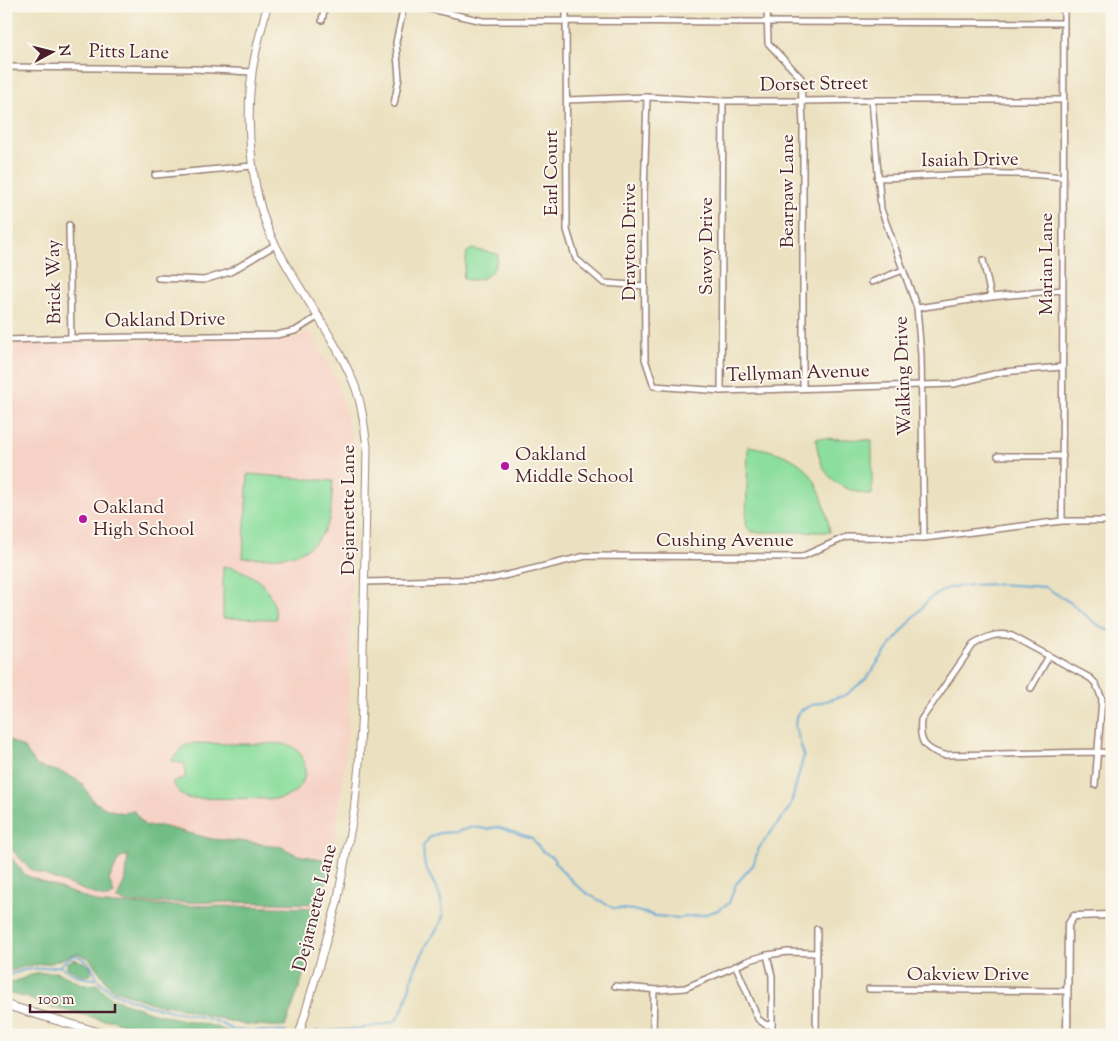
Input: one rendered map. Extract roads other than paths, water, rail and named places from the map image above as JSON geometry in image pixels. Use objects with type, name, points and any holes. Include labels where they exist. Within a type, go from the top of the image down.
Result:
[{"type":"main road","name":"Dejarnette Lane","points":[[267,6],[252,72],[249,113],[252,166],[260,207],[275,245],[319,316],[354,382],[363,414],[367,447],[362,707],[354,811],[337,903],[299,1035]]},
{"type":"main road","points":[[6,1005],[107,1035]]},
{"type":"street","points":[[322,20],[325,6]]},
{"type":"street","points":[[394,104],[399,78],[396,42],[404,6]]},
{"type":"street","points":[[417,6],[483,21],[1063,24]]},
{"type":"street","name":"Earl Court","points":[[566,6],[567,230],[576,259],[604,283],[645,286]]},
{"type":"street","name":"Bearpaw Lane","points":[[767,6],[768,43],[801,78],[803,126],[803,388]]},
{"type":"street","name":"Marian Lane","points":[[1062,521],[1062,100],[1064,6]]},
{"type":"street","name":"Pitts Lane","points":[[6,67],[194,69],[252,72]]},
{"type":"street","name":"Dorset Street","points":[[567,100],[647,96],[723,101],[1062,100]]},
{"type":"street","name":"Drayton Drive","points":[[647,96],[644,196],[645,359],[654,386]]},
{"type":"street","name":"Walking Drive","points":[[872,100],[881,209],[917,308],[921,355],[924,538]]},
{"type":"street","name":"Savoy Drive","points":[[721,391],[723,101]]},
{"type":"street","points":[[155,175],[252,166]]},
{"type":"street","name":"Isaiah Drive","points":[[877,178],[996,174],[1062,177]]},
{"type":"street","name":"Brick Way","points":[[69,225],[71,338]]},
{"type":"street","points":[[158,278],[204,280],[230,272],[275,245]]},
{"type":"street","points":[[983,260],[991,297]]},
{"type":"street","points":[[872,282],[903,270]]},
{"type":"street","points":[[917,308],[991,297],[1062,290]]},
{"type":"street","name":"Oakland Drive","points":[[6,340],[276,335],[295,331],[319,316]]},
{"type":"street","name":"Tellyman Avenue","points":[[654,386],[721,391],[954,384],[1002,372],[1062,367]]},
{"type":"street","points":[[998,456],[1062,456]]},
{"type":"street","name":"Cushing Avenue","points":[[365,582],[492,579],[586,556],[800,557],[846,537],[924,538],[1062,521],[1112,521]]},
{"type":"street","points":[[1095,785],[1097,752],[1102,699],[1096,684],[1090,678],[1012,636],[1005,634],[989,636],[973,645],[921,720],[920,734],[922,742],[928,748],[944,754],[1097,752],[1112,753]]},
{"type":"street","points":[[1031,688],[1049,656]]},
{"type":"street","points":[[1067,1035],[1068,925],[1074,916],[1112,916]]},
{"type":"street","points":[[816,1035],[817,929]]},
{"type":"street","points":[[615,986],[654,990],[684,988],[766,955],[788,952],[817,953]]},
{"type":"street","points":[[766,955],[772,976],[772,1035]]},
{"type":"street","points":[[736,966],[758,1019],[766,1024],[772,1024]]},
{"type":"street","name":"Oakview Drive","points":[[869,989],[1067,990]]},
{"type":"street","points":[[654,990],[654,1035]]},
{"type":"waterway","points":[[315,1031],[383,1025],[397,1019],[407,998],[418,962],[439,926],[443,915],[439,894],[424,863],[423,846],[429,838],[439,833],[456,832],[473,827],[486,829],[497,827],[532,838],[541,850],[553,858],[561,870],[576,885],[613,908],[679,918],[703,915],[718,910],[729,903],[736,884],[753,865],[759,848],[790,807],[804,755],[795,727],[796,717],[800,711],[812,705],[846,695],[866,679],[889,647],[930,598],[948,588],[971,585],[996,584],[1045,587],[1071,603],[1095,623],[1107,630],[1112,630]]},
{"type":"waterway","points":[[60,966],[75,955],[89,964],[94,970],[97,979]]},
{"type":"waterway","points":[[6,976],[24,970],[60,966],[78,976],[97,979],[111,992],[149,1006],[202,1017],[218,1022],[233,1030],[286,1032]]},
{"type":"place","name":"Oakland Middle School","points":[[505,466]]},
{"type":"place","name":"Oakland High School","points":[[83,519]]}]
